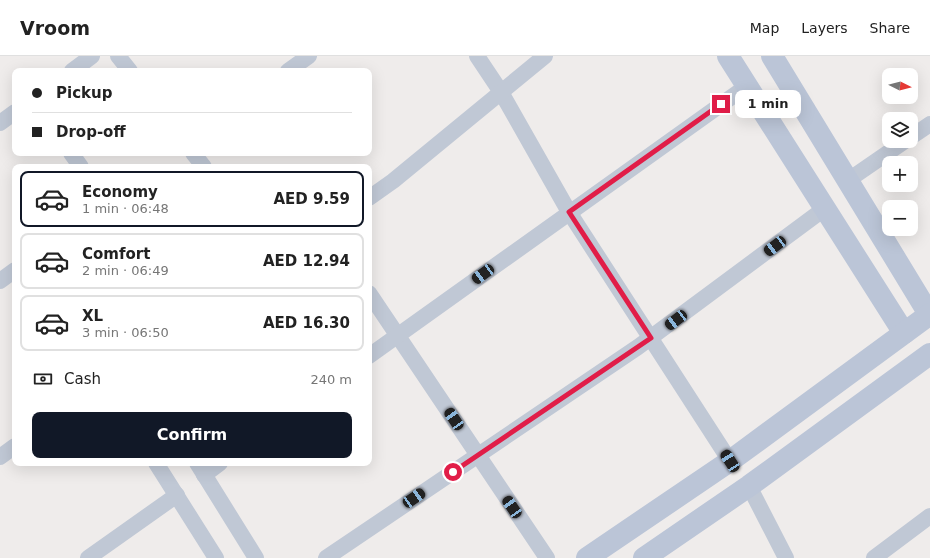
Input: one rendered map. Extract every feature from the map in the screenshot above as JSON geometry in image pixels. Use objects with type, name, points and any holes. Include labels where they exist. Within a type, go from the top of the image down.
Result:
[{"type":"main road","points":[[728,56],[904,333]]},
{"type":"main road","points":[[587,558],[730,461],[929,314],[847,181],[776,58]]},
{"type":"main road","points":[[644,558],[927,363]]},
{"type":"street","points":[[76,68],[92,56]]},
{"type":"street","points":[[118,56],[128,68]]},
{"type":"street","points":[[292,68],[309,56]]},
{"type":"street","points":[[477,56],[502,92],[569,212],[730,461]]},
{"type":"street","points":[[372,196],[393,181],[545,56]]},
{"type":"street","points":[[372,354],[747,86]]},
{"type":"street","points":[[0,123],[12,114]]},
{"type":"street","points":[[918,132],[930,124]]},
{"type":"street","points":[[847,181],[895,148]]},
{"type":"street","points":[[195,156],[202,164]]},
{"type":"street","points":[[326,558],[651,338],[824,209]]},
{"type":"street","points":[[0,281],[12,272]]},
{"type":"street","points":[[372,298],[547,558]]},
{"type":"street","points":[[0,457],[12,448]]},
{"type":"street","points":[[158,466],[216,558]]},
{"type":"street","points":[[210,466],[200,469],[256,558]]},
{"type":"street","points":[[749,486],[786,558]]},
{"type":"street","points":[[88,558],[177,495]]},
{"type":"street","points":[[874,558],[930,516]]},
{"type":"route","points":[[453,472],[651,338],[569,212],[721,104]]}]
